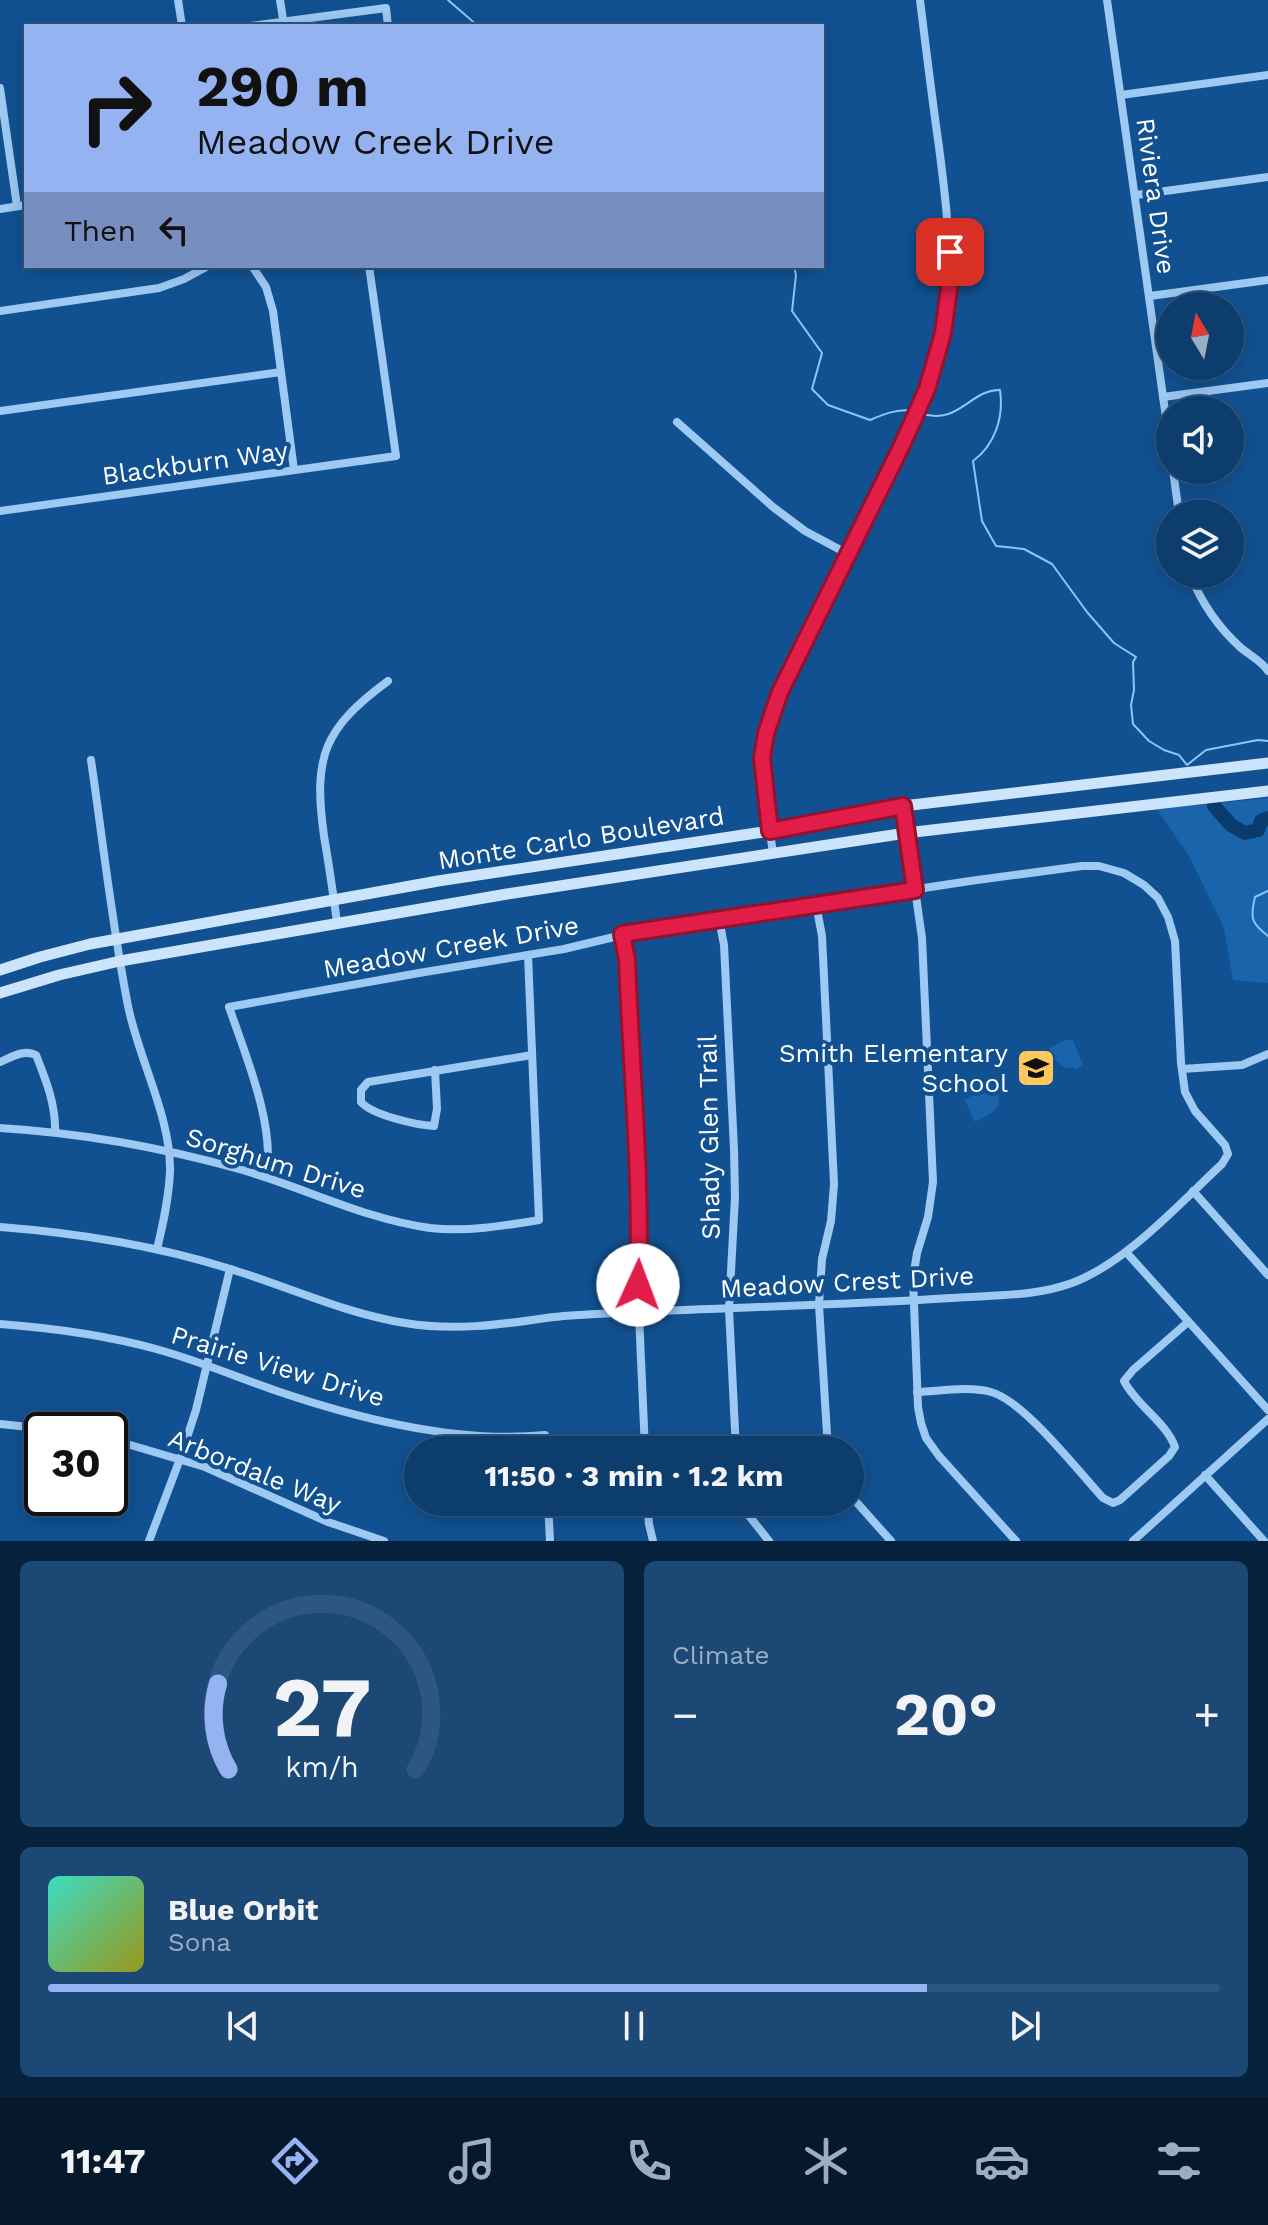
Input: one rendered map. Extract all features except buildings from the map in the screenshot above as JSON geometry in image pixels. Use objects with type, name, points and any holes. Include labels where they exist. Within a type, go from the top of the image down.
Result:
[{"type":"main road","name":"Monte Carlo Boulevard","points":[[0,970],[50,954],[117,939],[438,881],[770,831],[903,806],[1268,763]]},
{"type":"main road","name":"Monte Carlo Boulevard","points":[[0,993],[120,961],[507,894],[906,833],[1268,791]]},
{"type":"street","points":[[178,0],[182,24]]},
{"type":"street","points":[[280,0],[283,24],[386,8],[388,24]]},
{"type":"street","points":[[773,853],[762,758],[769,722],[780,692],[915,417],[934,369],[943,333],[950,252],[920,0]]},
{"type":"street","name":"Riviera Drive","points":[[1107,0],[1163,396]]},
{"type":"street","points":[[1121,95],[1268,75]]},
{"type":"street","points":[[0,88],[21,206],[0,209]]},
{"type":"street","points":[[1136,195],[1268,177]]},
{"type":"street","points":[[0,311],[159,288],[204,268]]},
{"type":"street","points":[[253,268],[270,298],[294,470]]},
{"type":"street","name":"Blackburn Way","points":[[0,511],[396,456],[369,268]]},
{"type":"street","points":[[1150,296],[1268,280]]},
{"type":"street","points":[[0,411],[281,372]]},
{"type":"street","points":[[1170,396],[1268,383]]},
{"type":"street","points":[[677,422],[773,507],[805,531],[848,554]]},
{"type":"street","points":[[1196,588],[1213,618],[1240,647],[1267,667]]},
{"type":"street","points":[[337,922],[320,808],[321,765],[331,739],[341,724],[362,700],[388,681]]},
{"type":"street","points":[[91,760],[129,1009],[168,1151],[167,1201],[157,1249]]},
{"type":"street","points":[[903,806],[923,949],[933,1182],[928,1217],[915,1261],[913,1301],[921,1423],[930,1444],[1016,1541]]},
{"type":"street","name":"Meadow Creek Drive","points":[[265,1177],[268,1155],[260,1099],[229,1007],[564,949],[622,934],[1082,866],[1108,867],[1138,880],[1166,910],[1173,930],[1185,1092],[1191,1105],[1225,1145],[1228,1154]]},
{"type":"street","points":[[816,904],[822,936],[834,1184],[831,1221],[822,1259],[819,1305],[827,1436]]},
{"type":"street","name":"Shady Glen Trail","points":[[719,919],[724,945],[734,1149],[735,1197],[729,1309],[735,1436]]},
{"type":"street","points":[[622,934],[627,960],[640,1239],[639,1312],[644,1436]]},
{"type":"street","points":[[435,1070],[437,1114],[434,1126],[417,1124],[370,1109],[361,1102],[361,1090],[368,1082],[435,1070],[532,1055],[528,955]]},
{"type":"street","points":[[0,1062],[30,1052],[36,1055],[49,1087],[56,1118],[55,1132]]},
{"type":"street","points":[[1182,1069],[1242,1065],[1268,1054]]},
{"type":"street","name":"Sorghum Drive","points":[[0,1128],[121,1141],[265,1177],[379,1216],[431,1228],[484,1228],[539,1220],[532,1055]]},
{"type":"street","name":"Meadow Crest Drive","points":[[0,1227],[89,1236],[157,1249],[230,1269],[348,1310],[411,1324],[484,1327],[549,1318],[639,1312],[913,1301],[1050,1290],[1082,1279],[1126,1252],[1222,1164],[1228,1154]]},
{"type":"street","points":[[1193,1191],[1268,1275]]},
{"type":"street","points":[[1126,1252],[1268,1410]]},
{"type":"street","points":[[149,1541],[180,1459],[208,1365],[230,1269]]},
{"type":"street","points":[[917,1392],[976,1390],[1004,1397],[1025,1413],[1105,1500],[1113,1503],[1169,1456],[1175,1447],[1124,1381],[1188,1322]]},
{"type":"street","name":"Prairie View Drive","points":[[0,1324],[96,1336],[156,1349],[329,1408],[375,1419],[494,1436]]},
{"type":"street","points":[[1137,1539],[1268,1419]]},
{"type":"street","points":[[0,1424],[24,1426]]},
{"type":"street","name":"Prairie View Drive","points":[[524,1436],[545,1436]]},
{"type":"street","name":"Arbordale Way","points":[[128,1444],[239,1481],[343,1528],[384,1541]]},
{"type":"street","points":[[1205,1475],[1264,1541]]},
{"type":"street","points":[[864,1511],[891,1541]]},
{"type":"street","points":[[549,1516],[550,1541]]},
{"type":"street","points":[[648,1516],[653,1541]]},
{"type":"street","points":[[749,1516],[769,1541]]},
{"type":"shaded area","points":[[1268,798],[1268,983],[1233,980],[1224,928],[1190,858],[1157,809]]},
{"type":"shaded area","points":[[1065,1040],[1073,1040],[1083,1064],[1077,1069],[1063,1067],[1049,1053],[1050,1048]]},
{"type":"shaded area","points":[[980,1078],[985,1088],[994,1084],[999,1104],[993,1112],[975,1122],[965,1100],[974,1094],[969,1084]]},
{"type":"waterway","points":[[448,0],[476,24]]},
{"type":"waterway","points":[[794,268],[792,311],[822,353],[812,389],[828,405],[870,420],[897,411],[914,411]]},
{"type":"waterway","points":[[920,413],[944,415],[980,395],[1000,390],[1001,410],[996,430],[987,447],[973,461],[982,521],[996,546],[1024,549],[1052,564],[1114,643],[1136,657],[1133,662],[1131,705],[1133,724],[1149,741],[1179,755],[1187,765],[1206,750],[1258,740],[1268,741]]},
{"type":"waterway","points":[[1214,806],[1231,825],[1245,833],[1258,830],[1261,821],[1268,818]]},
{"type":"waterway","points":[[1268,891],[1255,897],[1252,915],[1258,927],[1268,936]]},
{"type":"place","name":"Smith Elementary School","points":[[1036,1068]]},
{"type":"route","points":[[638,1285],[640,1239],[627,960],[622,934],[915,890],[903,806],[770,831],[762,758],[766,733],[780,692],[903,443],[933,374],[946,318],[950,252]]}]
